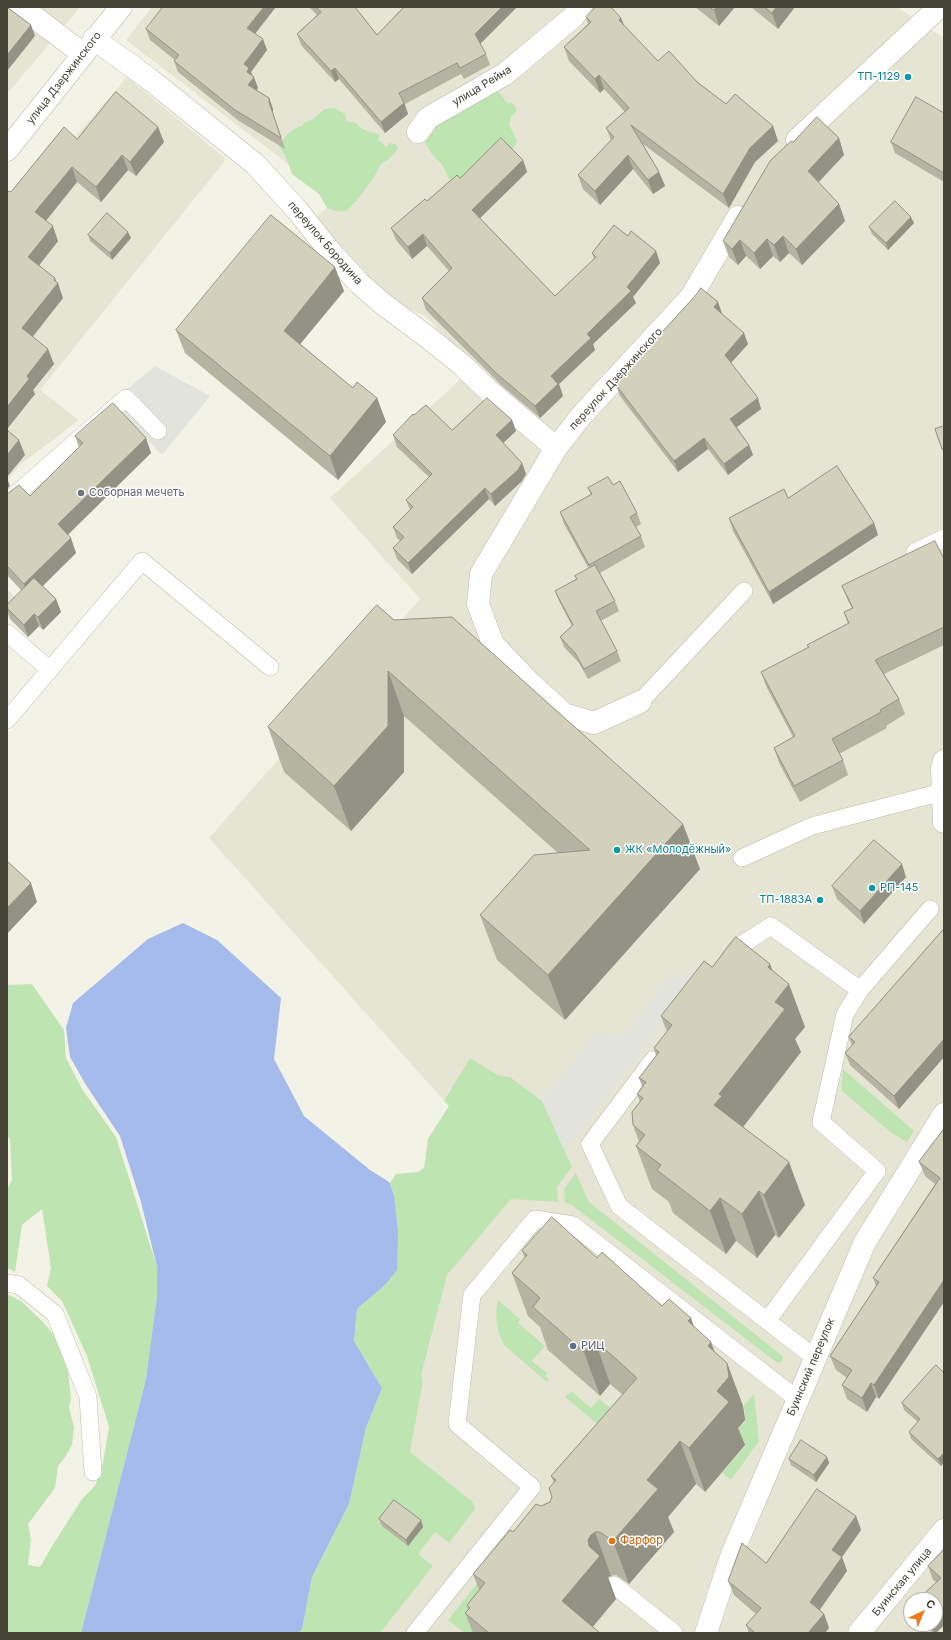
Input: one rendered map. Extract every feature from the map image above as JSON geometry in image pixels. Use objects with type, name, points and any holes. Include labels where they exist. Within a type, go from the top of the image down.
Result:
[{"type":"street","name":"переулок Бородина","points":[[21,7],[89,47],[147,76],[255,164],[360,284],[383,304],[462,365],[490,392],[556,448]]},
{"type":"street","name":"улица Дзержинского","points":[[7,150],[121,7]]},
{"type":"street","name":"улица Рейна","points":[[418,132],[428,118],[505,74],[572,18],[581,7]]},
{"type":"street","points":[[783,153],[938,10]]},
{"type":"street","name":"переулок Дзержинского","points":[[640,702],[594,724],[564,714],[531,684],[493,644],[478,604],[481,574],[556,448],[582,415],[691,297],[746,203]]},
{"type":"street","points":[[944,761],[942,768],[944,822]]},
{"type":"street","name":"Буинский переулок","points":[[706,1633],[732,1554],[865,1242],[944,1114]]},
{"type":"street","name":"Буинская улица","points":[[863,1631],[944,1530]]},
{"type":"lane","points":[[7,502],[126,398],[158,431]]},
{"type":"lane","points":[[914,552],[944,538]]},
{"type":"lane","points":[[7,720],[142,561],[270,667]]},
{"type":"lane","points":[[640,702],[744,591]]},
{"type":"lane","points":[[7,632],[50,669]]},
{"type":"lane","points":[[742,858],[812,826],[942,792]]},
{"type":"lane","points":[[767,1321],[878,1171],[821,1122],[845,1014],[860,990],[930,909]]},
{"type":"lane","points":[[719,972],[738,947],[771,926],[860,990]]},
{"type":"lane","points":[[662,1049],[590,1144],[619,1206],[815,1358]]},
{"type":"lane","points":[[415,1633],[523,1511],[532,1487],[457,1424],[472,1295],[535,1219],[573,1225],[797,1399]]},
{"type":"lane","points":[[7,1283],[19,1285],[55,1314],[88,1397],[93,1472]]},
{"type":"lane","points":[[614,1585],[674,1633]]},
{"type":"shaded area","points":[[7,7],[80,7],[7,94]]},
{"type":"shaded area","points":[[152,7],[897,7],[944,38],[944,1633],[335,1633],[445,1261],[428,1139],[449,1106],[209,838],[420,599],[330,498],[474,367],[425,316],[400,306],[344,260],[313,220],[335,200],[126,40]]},
{"type":"shaded area","points":[[127,77],[225,158],[224,162],[40,390],[79,420],[21,464],[7,481],[7,215]]},
{"type":"shaded area","points":[[155,366],[210,396],[162,455],[111,402]]},
{"type":"shaded area","points":[[7,589],[21,603],[7,618]]},
{"type":"shaded area","points":[[698,975],[565,1151],[542,1101],[596,1033],[623,1037],[669,977]]},
{"type":"green space","points":[[498,91],[507,103],[513,103],[517,110],[511,117],[509,124],[517,142],[512,150],[472,175],[450,181],[443,166],[431,153],[425,142],[428,132],[436,125],[487,94]]},
{"type":"green space","points":[[334,108],[345,114],[346,121],[356,123],[366,131],[379,134],[379,140],[386,147],[390,143],[396,144],[398,149],[388,160],[381,164],[373,179],[358,199],[346,211],[336,211],[327,208],[319,194],[292,174],[285,155],[279,146],[286,136],[302,126],[305,122],[313,119],[325,109]]},
{"type":"green space","points":[[32,984],[64,1030],[66,1058],[82,1089],[116,1137],[157,1267],[157,1296],[146,1379],[81,1633],[7,1633],[7,1294],[21,1301],[54,1335],[68,1371],[71,1399],[69,1407],[74,1428],[72,1445],[58,1466],[55,1488],[28,1524],[31,1540],[28,1565],[40,1567],[82,1499],[95,1486],[103,1463],[109,1427],[87,1356],[62,1301],[47,1286],[51,1268],[42,1209],[22,1225],[15,1272],[7,1268],[7,1189],[12,1180],[10,1139],[7,1135],[7,985]]},
{"type":"green space","points":[[470,1058],[497,1075],[510,1077],[542,1101],[572,1167],[557,1187],[558,1202],[511,1199],[447,1275],[421,1375],[423,1381],[410,1452],[473,1502],[475,1509],[449,1543],[435,1532],[418,1554],[433,1566],[380,1633],[298,1633],[302,1630],[312,1577],[349,1504],[366,1428],[382,1388],[354,1341],[357,1309],[385,1285],[394,1195],[390,1183],[396,1174],[418,1172],[424,1168],[428,1139],[449,1106],[444,1101]]},
{"type":"green space","points":[[843,1069],[914,1131],[907,1142],[889,1131],[841,1090]]},
{"type":"green space","points":[[576,1173],[589,1202],[780,1354],[783,1357],[782,1361],[779,1363],[776,1362],[572,1205],[565,1203],[564,1189]]},
{"type":"green space","points":[[498,1300],[520,1319],[518,1323],[545,1346],[532,1361],[547,1373],[545,1376],[549,1380],[547,1382],[504,1345],[497,1323],[496,1312]]},
{"type":"green space","points":[[571,1391],[591,1408],[599,1399],[614,1411],[601,1427],[565,1397]]},
{"type":"green space","points":[[754,1394],[759,1441],[731,1480],[722,1473],[746,1445],[734,1434],[745,1421],[744,1405]]},
{"type":"green space","points":[[480,1580],[498,1595],[476,1633],[465,1633],[448,1620]]},
{"type":"water","points":[[183,923],[217,940],[281,998],[274,1059],[304,1116],[370,1170],[390,1183],[394,1195],[398,1232],[397,1270],[385,1285],[357,1309],[354,1341],[382,1388],[366,1428],[349,1504],[312,1577],[302,1630],[298,1633],[81,1633],[146,1379],[157,1296],[157,1267],[141,1202],[120,1136],[86,1085],[70,1057],[66,1028],[73,1003],[148,939]]},
{"type":"building","points":[[7,7],[31,25],[7,55]]},
{"type":"building","points":[[163,7],[264,7],[247,28],[263,39],[244,64],[249,68],[247,72],[254,77],[248,85],[269,98],[281,138],[235,110],[174,61],[179,55],[146,29]]},
{"type":"building","points":[[316,7],[355,7],[377,35],[404,7],[502,7],[475,34],[486,54],[460,68],[457,63],[399,93],[404,103],[381,122],[335,68],[331,71],[297,34],[321,12]]},
{"type":"building","points":[[596,7],[611,7],[621,18],[619,20],[658,61],[669,51],[697,82],[726,104],[735,94],[773,126],[750,148],[723,194],[631,125],[659,172],[648,180],[628,155],[595,191],[578,175],[614,137],[606,128],[629,108],[599,75],[595,79],[564,47],[591,22],[586,17]]},
{"type":"building","points":[[765,7],[776,7],[772,13]]},
{"type":"building","points":[[116,92],[158,127],[130,162],[122,155],[96,187],[72,167],[35,212],[53,226],[28,257],[55,278],[54,280],[58,283],[22,328],[48,349],[27,376],[29,379],[7,407],[7,193],[9,191],[11,192],[64,127],[77,139]]},
{"type":"building","points":[[916,97],[944,113],[944,173],[891,142]]},
{"type":"building","points":[[817,117],[839,138],[808,171],[839,204],[796,249],[783,236],[774,245],[767,239],[754,253],[740,240],[732,249],[723,241],[770,161],[791,141],[793,142]]},
{"type":"building","points":[[501,138],[523,160],[472,210],[555,296],[596,257],[592,253],[614,225],[628,236],[631,231],[656,251],[627,287],[631,291],[587,334],[591,338],[551,376],[558,384],[535,406],[496,373],[422,298],[452,268],[423,234],[408,247],[391,228],[425,199],[427,201],[457,175],[460,178]]},
{"type":"building","points":[[895,201],[911,217],[886,243],[869,227]]},
{"type":"building","points":[[107,213],[128,232],[110,253],[88,235]]},
{"type":"building","points":[[271,215],[335,267],[284,331],[353,388],[357,382],[377,398],[330,456],[176,330]]},
{"type":"building","points":[[701,288],[718,302],[714,307],[744,333],[725,355],[758,398],[730,419],[749,445],[724,464],[704,438],[674,461],[616,385]]},
{"type":"building","points":[[487,398],[512,420],[496,435],[522,463],[518,470],[491,494],[485,488],[408,563],[393,548],[404,537],[393,527],[413,507],[406,500],[432,474],[393,435],[413,414],[414,415],[426,405],[452,430]]},
{"type":"building","points":[[113,403],[146,438],[58,524],[71,538],[24,584],[7,566],[7,494],[19,485],[30,496],[83,443],[75,436]]},
{"type":"building","points":[[944,426],[944,448],[942,449],[935,429]]},
{"type":"building","points":[[7,430],[19,440],[7,455]]},
{"type":"building","points":[[837,466],[874,523],[769,592],[729,518],[784,489],[788,498]]},
{"type":"building","points":[[608,477],[613,485],[620,481],[637,513],[630,517],[641,536],[589,565],[560,512],[592,494],[588,488]]},
{"type":"building","points":[[935,541],[944,559],[944,627],[875,660],[899,699],[880,710],[881,712],[832,739],[843,760],[794,786],[774,748],[795,736],[761,672],[809,647],[807,645],[849,623],[844,612],[853,608],[842,586]]},
{"type":"building","points":[[595,565],[615,601],[596,611],[617,651],[584,669],[575,653],[560,637],[573,625],[555,591],[577,579],[575,576]]},
{"type":"building","points":[[34,578],[56,599],[38,617],[34,614],[24,625],[7,608],[7,605]]},
{"type":"building","points":[[377,605],[394,620],[452,617],[683,824],[548,975],[480,915],[534,855],[590,850],[388,671],[388,726],[334,786],[268,727]]},
{"type":"building","name":"РП-145","points":[[874,840],[902,864],[860,911],[832,886]]},
{"type":"building","points":[[7,861],[31,883],[7,908]]},
{"type":"building","points":[[944,929],[944,1039],[894,1096],[845,1053],[855,1042],[849,1037]]},
{"type":"building","points":[[736,937],[770,964],[768,967],[789,984],[775,1002],[785,1009],[719,1094],[722,1096],[714,1105],[789,1162],[764,1195],[759,1191],[742,1214],[720,1198],[710,1211],[657,1170],[661,1165],[636,1146],[645,1135],[633,1125],[632,1112],[643,1098],[637,1094],[646,1082],[639,1078],[659,1052],[654,1048],[672,1025],[661,1016],[704,961],[712,967]]},
{"type":"building","points":[[944,1129],[944,1280],[874,1385],[871,1383],[862,1398],[842,1385],[852,1370],[830,1356],[879,1282],[873,1278],[940,1178],[919,1162]]},
{"type":"building","points":[[552,1217],[597,1258],[602,1252],[662,1306],[669,1299],[691,1318],[688,1321],[711,1342],[708,1346],[727,1363],[729,1377],[717,1391],[729,1402],[689,1448],[680,1441],[647,1480],[658,1489],[613,1541],[600,1532],[595,1532],[588,1540],[589,1546],[600,1556],[562,1601],[600,1633],[489,1633],[465,1613],[470,1608],[467,1605],[485,1583],[473,1574],[510,1530],[513,1532],[536,1504],[541,1506],[550,1502],[552,1497],[549,1488],[556,1480],[551,1476],[637,1378],[595,1340],[584,1352],[533,1307],[540,1298],[512,1273],[527,1255],[522,1251]]},
{"type":"building","points":[[936,1365],[944,1373],[944,1453],[938,1459],[909,1432],[920,1419],[902,1403]]},
{"type":"building","points":[[801,1440],[827,1457],[814,1475],[789,1459]]},
{"type":"building","points":[[817,1489],[856,1516],[832,1550],[842,1557],[810,1602],[824,1614],[808,1633],[755,1633],[746,1625],[761,1608],[728,1581],[742,1543],[766,1563]]},
{"type":"building","points":[[394,1500],[421,1520],[406,1540],[379,1519]]},
{"type":"building","points":[[944,1550],[943,1608],[943,1592],[926,1592],[941,1578],[928,1566]]},
{"type":"place","name":"ТП-1129","points":[[908,77]]},
{"type":"place","name":"Соборная мечеть","points":[[81,493]]},
{"type":"place","name":"ЖК «Молодёжный»","points":[[617,850]]},
{"type":"place","name":"РП-145","points":[[872,888]]},
{"type":"place","name":"ТП-1883А","points":[[820,900]]},
{"type":"place","name":"РИЦ","points":[[573,1346]]},
{"type":"place","name":"Фарфор","points":[[612,1541]]}]
